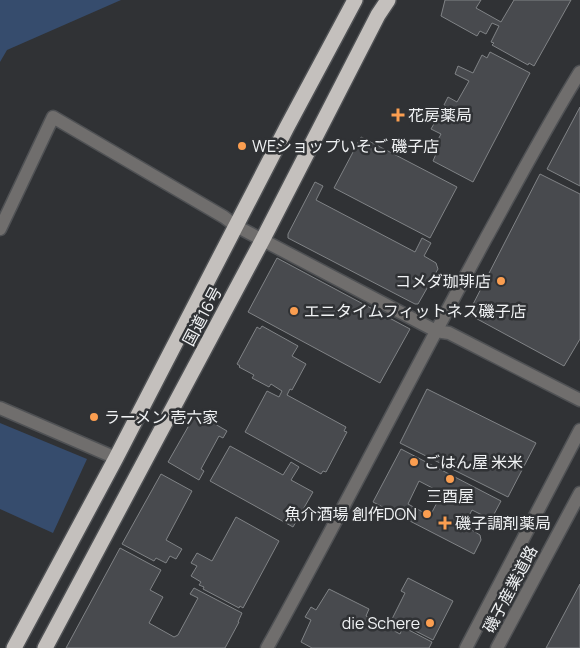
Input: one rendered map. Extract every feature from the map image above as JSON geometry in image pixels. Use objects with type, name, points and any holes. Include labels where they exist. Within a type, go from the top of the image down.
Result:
[{"type":"highway","name":"国道16号","points":[[14,648],[116,458],[355,0]]},
{"type":"highway","name":"国道16号","points":[[45,648],[263,239],[378,15],[388,0]]},
{"type":"street","points":[[267,648],[320,553],[436,331],[535,149],[580,72]]},
{"type":"street","points":[[0,229],[52,117],[224,217],[236,226],[436,331],[449,333],[580,400]]},
{"type":"street","points":[[0,408],[116,458]]},
{"type":"street","name":"磯子産業道路","points":[[466,648],[580,430]]},
{"type":"street","name":"磯子産業道路","points":[[497,648],[580,493]]},
{"type":"shaded area","points":[[0,0],[121,0],[7,50],[0,62]]},
{"type":"shaded area","points":[[0,423],[87,459],[53,533],[0,509]]},
{"type":"building","points":[[445,0],[481,0],[476,8],[501,22],[514,0],[571,0],[534,66],[529,63],[528,65],[492,45],[494,43],[491,42],[499,26],[492,23],[486,34],[480,31],[477,36],[441,16]]},
{"type":"building","points":[[490,52],[530,73],[473,182],[433,161],[436,154],[432,151],[441,134],[431,129],[439,115],[449,120],[454,110],[444,105],[448,97],[457,102],[469,81],[455,74],[458,66],[473,73],[482,55],[487,58]]},
{"type":"building","points":[[580,107],[580,186],[547,169]]},
{"type":"building","points":[[361,137],[457,187],[430,238],[334,188]]},
{"type":"building","points":[[540,174],[580,194],[580,339],[564,366],[468,314]]},
{"type":"building","points":[[315,182],[323,186],[316,200],[415,252],[422,238],[431,243],[424,256],[436,263],[438,269],[418,304],[288,238],[288,234]]},
{"type":"building","points":[[277,258],[410,329],[380,383],[248,312]]},
{"type":"building","points":[[262,326],[298,346],[292,356],[306,364],[292,390],[290,389],[287,395],[346,427],[344,431],[347,432],[326,472],[323,471],[321,474],[245,432],[267,391],[279,397],[282,391],[271,384],[269,387],[252,378],[254,375],[237,364],[257,327],[260,329]]},
{"type":"building","points":[[427,389],[536,443],[508,497],[400,443]]},
{"type":"building","points":[[196,413],[227,431],[223,438],[219,436],[201,469],[204,471],[199,480],[168,462]]},
{"type":"building","points":[[230,446],[283,475],[291,462],[299,467],[291,480],[313,492],[293,527],[210,481]]},
{"type":"building","points":[[401,449],[501,501],[492,518],[472,510],[464,525],[480,535],[481,540],[474,554],[373,502]],"holes":[[[419,481],[442,493],[430,516],[408,504]]]},
{"type":"building","points":[[161,474],[192,491],[166,540],[182,549],[176,559],[170,556],[166,563],[156,558],[154,561],[122,544]]},
{"type":"building","points":[[236,517],[279,541],[243,608],[240,606],[239,608],[203,589],[204,587],[199,585],[201,582],[191,576],[197,566],[191,563],[197,553],[212,561]]},
{"type":"building","points":[[120,548],[161,570],[150,590],[163,597],[149,623],[174,637],[178,635],[198,598],[190,594],[194,588],[242,613],[225,648],[66,648]]},
{"type":"building","points":[[408,578],[453,601],[433,640],[392,619],[405,593],[401,591]]},
{"type":"building","points":[[580,584],[580,648],[546,648]]},
{"type":"building","points":[[329,589],[369,609],[366,616],[400,634],[403,627],[432,642],[429,648],[312,648],[301,642],[311,620],[305,617],[311,607],[316,610]]},
{"type":"place","name":"花房薬局","points":[[398,115]]},
{"type":"place","name":"WEショップいそご 磯子店","points":[[242,146]]},
{"type":"place","name":"コメダ珈琲店","points":[[501,281]]},
{"type":"place","name":"エニタイムフィットネス磯子店","points":[[294,311]]},
{"type":"place","name":"ラーメン 壱六家","points":[[94,417]]},
{"type":"place","name":"ごはん屋 米米","points":[[414,462]]},
{"type":"place","name":"三酉屋","points":[[450,479]]},
{"type":"place","name":"魚介酒場 創作DON","points":[[427,514]]},
{"type":"place","name":"磯子調剤薬局","points":[[445,523]]},
{"type":"place","name":"die Schere","points":[[430,623]]}]
